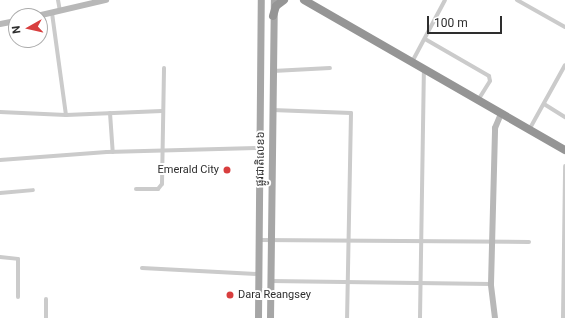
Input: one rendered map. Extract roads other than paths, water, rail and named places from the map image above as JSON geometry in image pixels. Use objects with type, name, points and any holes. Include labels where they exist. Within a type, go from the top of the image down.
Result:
[{"type":"highway","points":[[273,16],[276,6],[284,0]]},
{"type":"highway","points":[[304,0],[565,150]]},
{"type":"main road","name":"ផ្លូវជាតិលេខ៦","points":[[258,318],[261,0]]},
{"type":"main road","name":"ផ្លូវជាតិលេខ៦","points":[[270,318],[274,0]]},
{"type":"street","points":[[58,0],[60,11]]},
{"type":"street","points":[[48,14],[106,0]]},
{"type":"street","points":[[412,62],[445,0]]},
{"type":"street","points":[[517,0],[565,27]]},
{"type":"street","points":[[52,13],[66,115]]},
{"type":"street","points":[[425,39],[489,76],[490,81],[478,100]]},
{"type":"street","points":[[529,130],[565,65]]},
{"type":"street","points":[[136,189],[161,188],[164,68]]},
{"type":"street","points":[[273,71],[330,68]]},
{"type":"street","points":[[420,318],[424,69]]},
{"type":"street","points":[[544,104],[565,117]]},
{"type":"street","points":[[272,110],[351,113],[347,318]]},
{"type":"street","points":[[0,112],[66,115],[162,111]]},
{"type":"street","points":[[110,113],[113,152]]},
{"type":"street","points":[[495,318],[491,284],[494,128],[502,114]]},
{"type":"street","points":[[0,160],[113,152],[260,148]]},
{"type":"street","points":[[563,318],[565,166]]},
{"type":"street","points":[[0,193],[33,190]]},
{"type":"street","points":[[259,240],[422,240],[529,242]]},
{"type":"street","points":[[0,257],[18,259],[18,297]]},
{"type":"street","points":[[142,268],[258,274]]},
{"type":"street","points":[[270,281],[491,284]]},
{"type":"street","points":[[46,299],[46,318]]},
{"type":"place","name":"Emerald City","points":[[227,170]]},
{"type":"place","name":"Dara Reangsey","points":[[230,295]]}]
